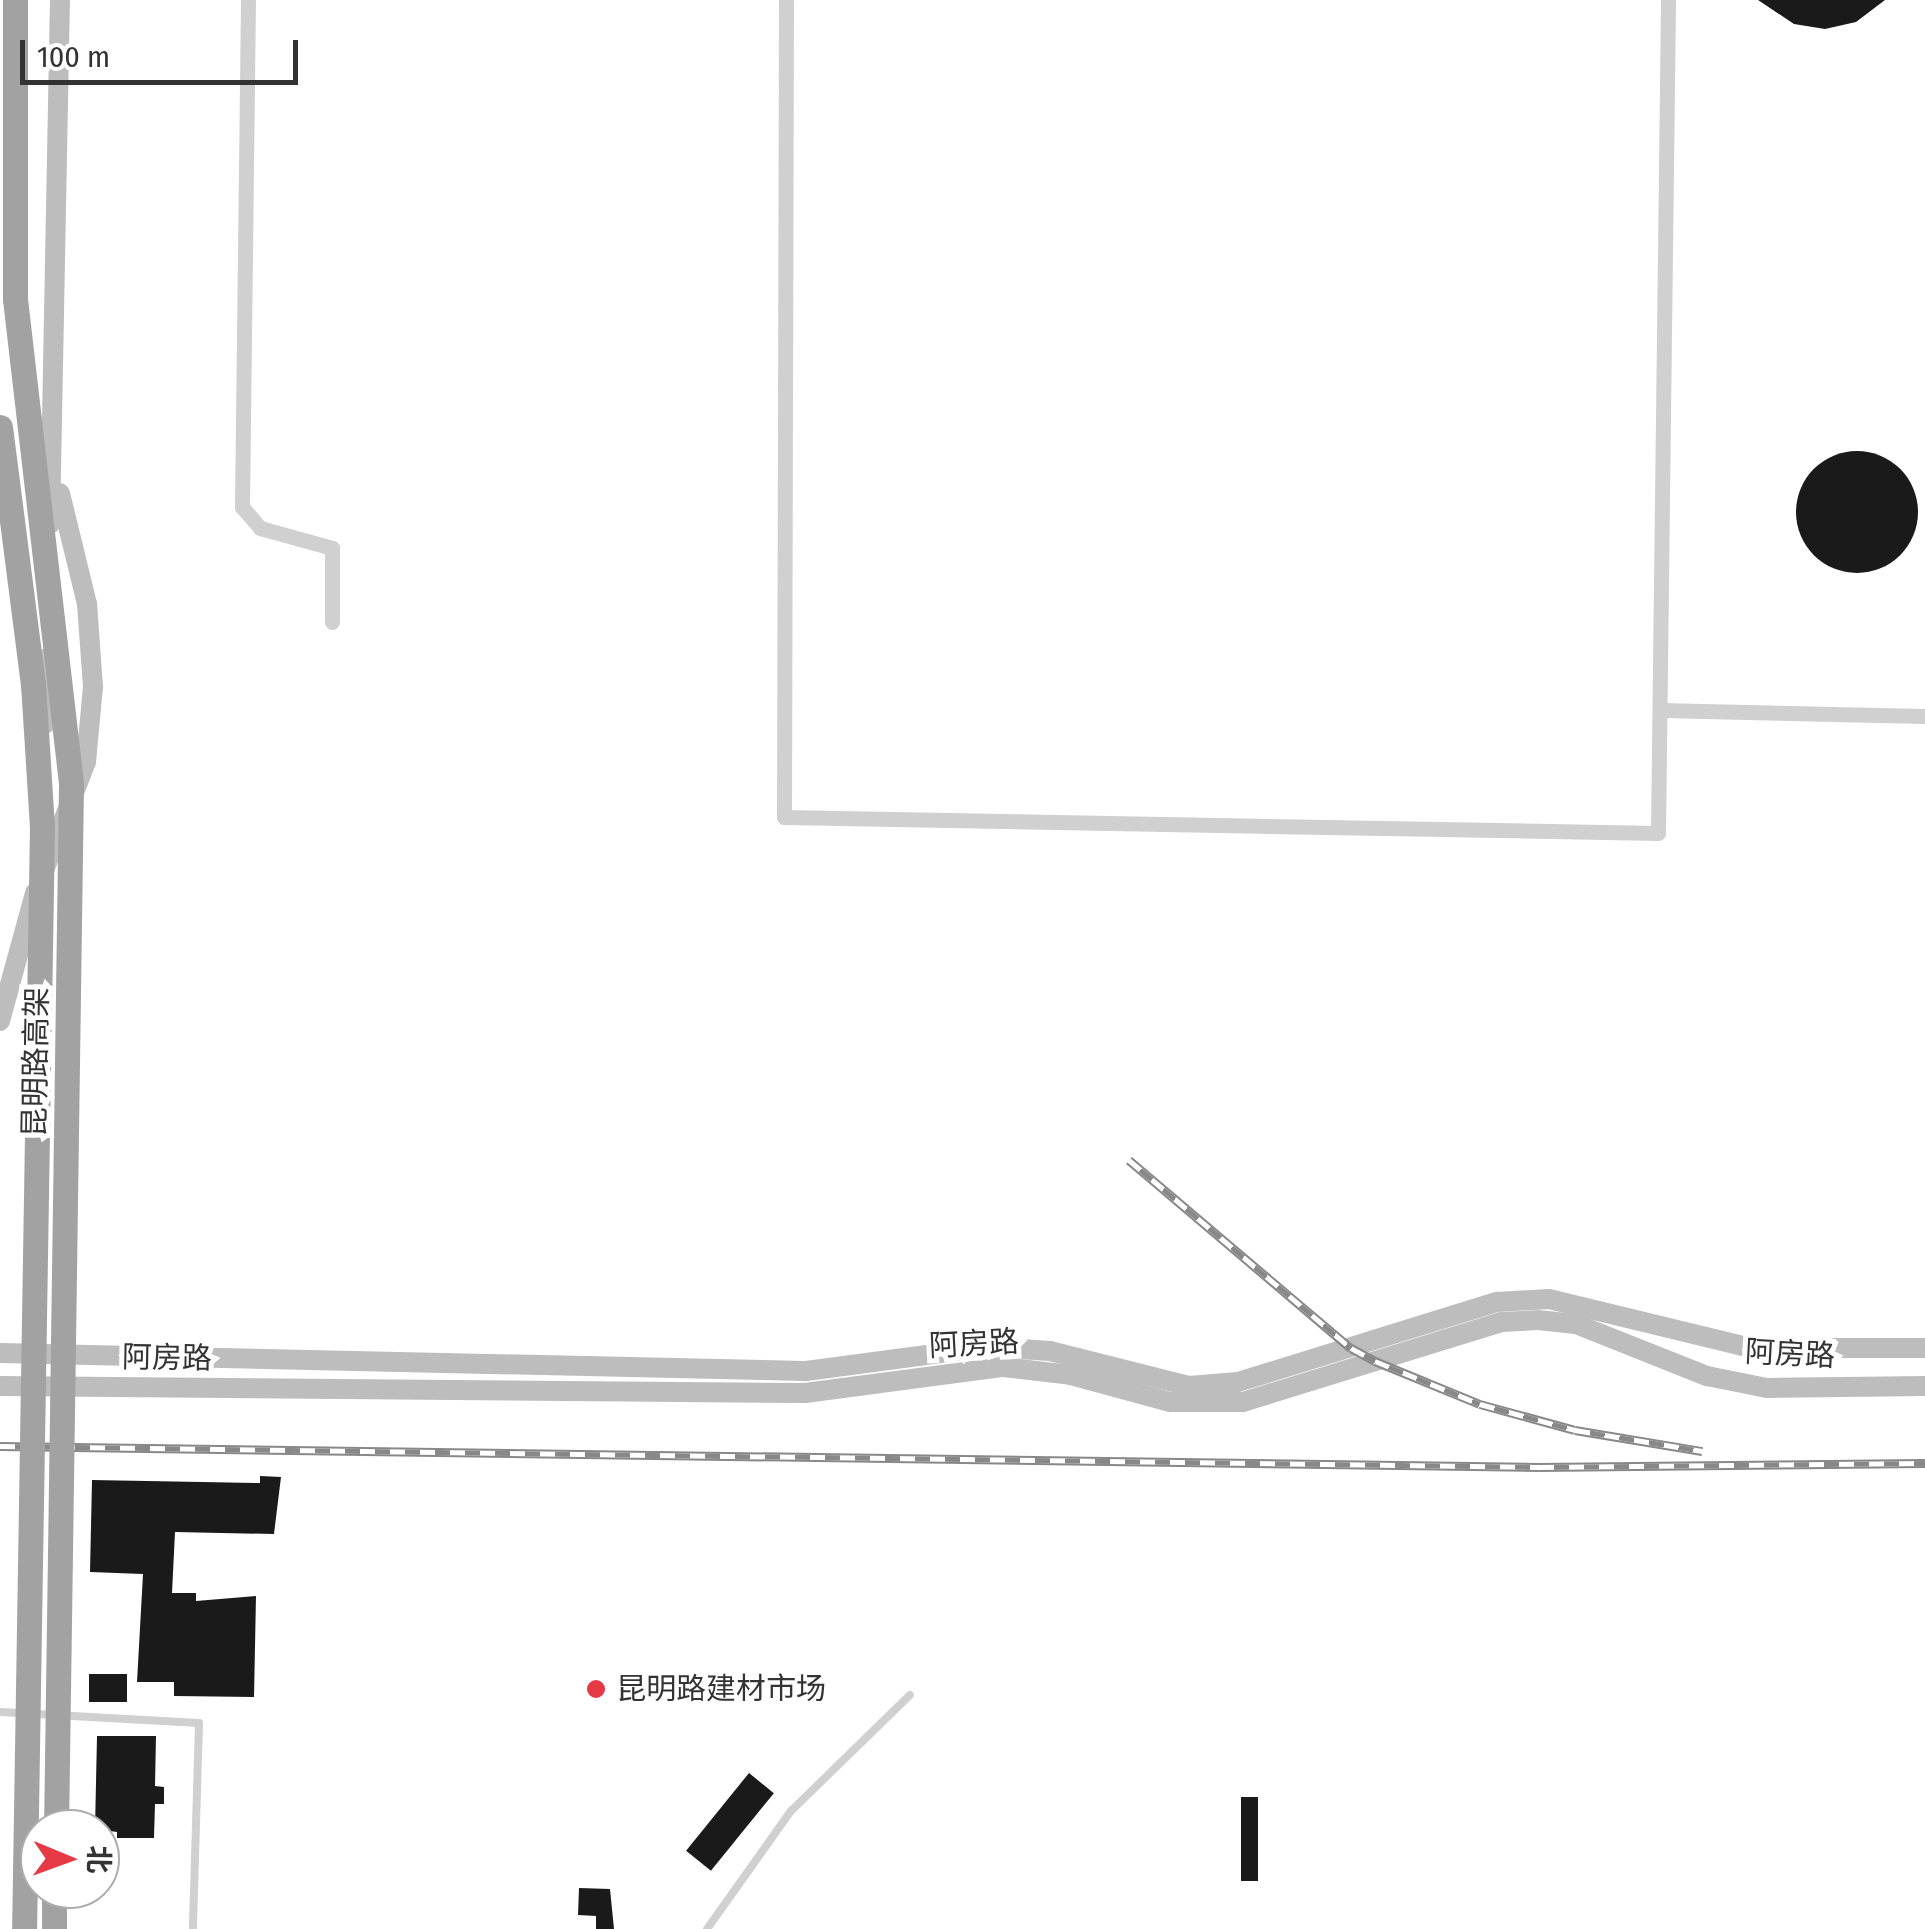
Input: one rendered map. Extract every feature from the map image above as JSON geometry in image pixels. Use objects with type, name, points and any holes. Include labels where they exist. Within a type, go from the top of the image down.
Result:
[{"type":"highway","name":"昆明路高架","points":[[15,0],[15,299],[71,784],[56,1809]]},
{"type":"highway","name":"昆明路高架","points":[[0,427],[33,684],[42,826],[24,1929]]},
{"type":"main road","points":[[34,892],[52,444],[60,0]]},
{"type":"main road","points":[[0,1022],[34,892],[86,762],[92,687],[88,604],[52,444]]},
{"type":"main road","name":"阿房路","points":[[0,1353],[806,1371],[987,1347],[1050,1351],[1190,1386],[1238,1382],[1497,1302],[1549,1298],[1751,1348],[1925,1348]]},
{"type":"main road","name":"阿房路","points":[[0,1386],[804,1394],[1004,1368],[1070,1375],[1170,1402],[1242,1402],[1502,1322],[1538,1320],[1576,1324],[1707,1376],[1767,1388],[1925,1386]]},
{"type":"street","points":[[248,0],[242,507],[260,528],[332,548],[332,622]]},
{"type":"street","points":[[786,0],[784,817],[1658,833],[1668,0]]},
{"type":"street","points":[[1660,710],[1925,716]]},
{"type":"lane","points":[[707,1929],[791,1811],[910,1695]]},
{"type":"lane","points":[[0,1712],[199,1722],[193,1929]]},
{"type":"building","points":[[1758,0],[1885,0],[1856,22],[1825,29],[1794,24]]},
{"type":"building","points":[[1857,451],[1880,456],[1900,469],[1913,489],[1918,512],[1913,535],[1900,555],[1880,568],[1857,573],[1834,568],[1814,555],[1801,535],[1796,512],[1801,489],[1814,469],[1834,456]]},
{"type":"building","points":[[260,1476],[281,1477],[274,1534],[175,1532],[172,1593],[196,1593],[196,1601],[256,1596],[254,1697],[174,1696],[174,1682],[137,1682],[143,1574],[90,1572],[92,1480],[260,1483]]},
{"type":"building","points":[[89,1674],[127,1674],[127,1702],[89,1702]]},
{"type":"building","points":[[97,1736],[156,1736],[155,1786],[164,1787],[164,1804],[155,1804],[154,1838],[120,1838],[120,1809],[95,1809]]},
{"type":"building","points":[[749,1773],[774,1793],[711,1871],[686,1851]]},
{"type":"building","points":[[1241,1797],[1258,1797],[1258,1881],[1241,1881]]},
{"type":"building","points":[[579,1888],[610,1889],[614,1929],[596,1929],[596,1916],[578,1915]]},
{"type":"railway","points":[[1129,1160],[1351,1348],[1375,1361],[1480,1404],[1575,1430],[1702,1451]]},
{"type":"railway","points":[[0,1446],[1539,1467],[1925,1463]]},
{"type":"place","name":"昆明路建材市场","points":[[596,1689]]}]
